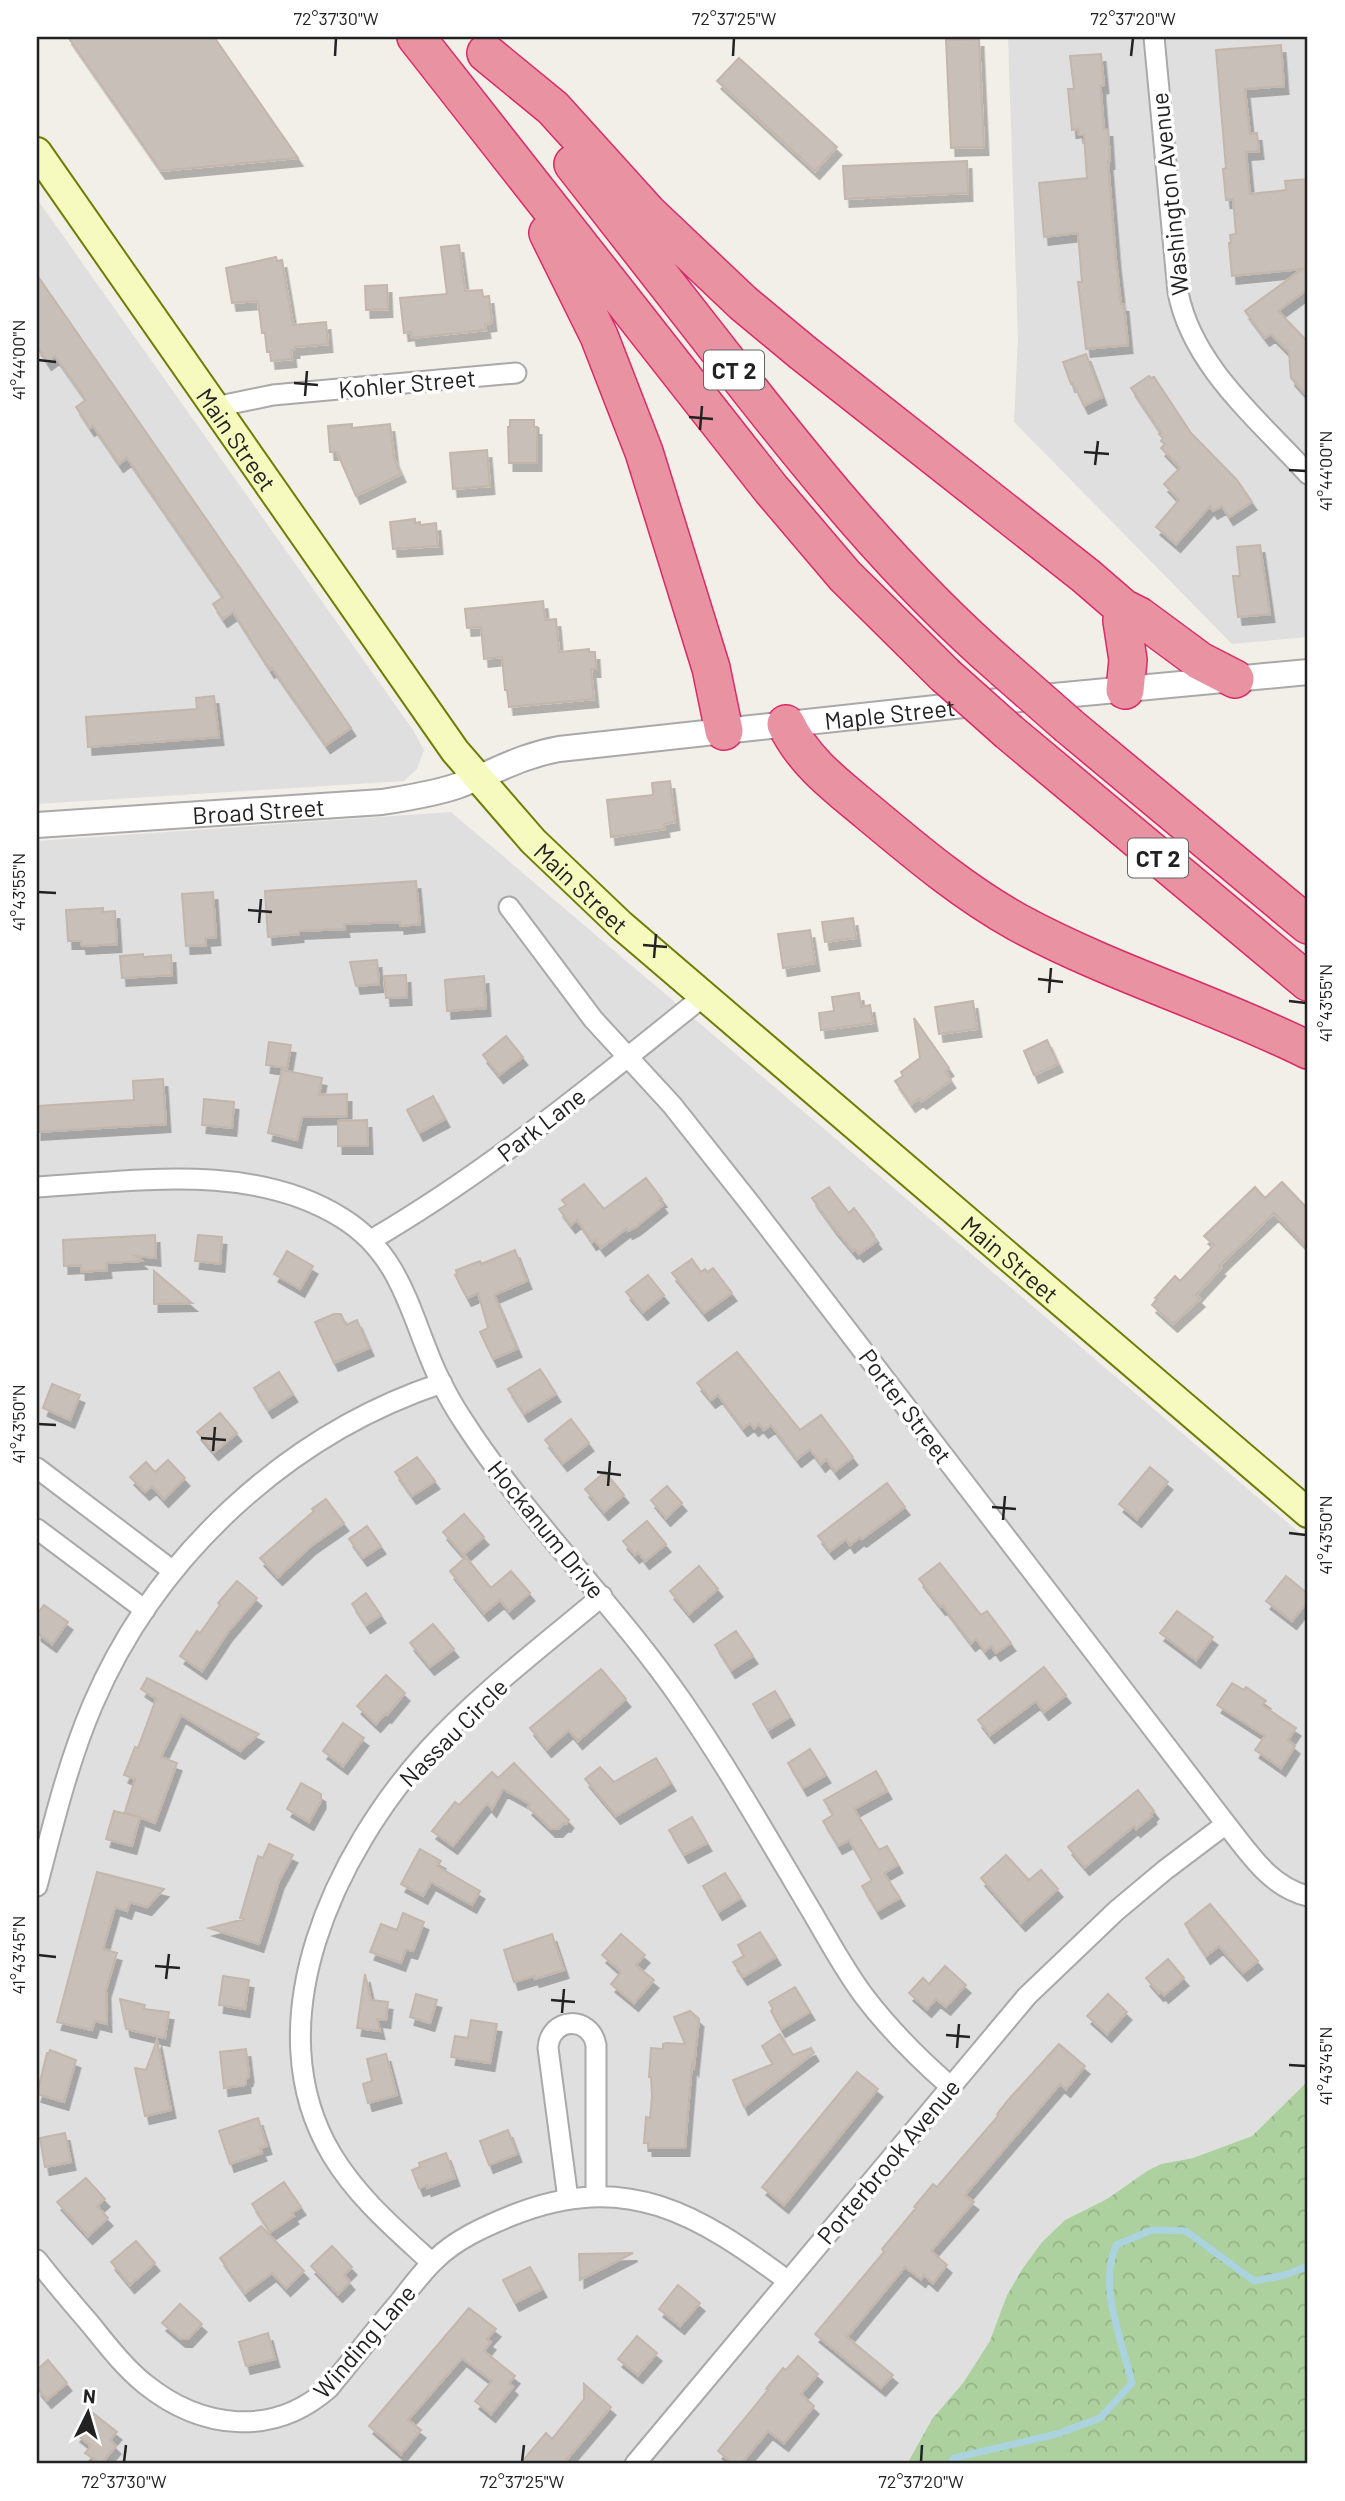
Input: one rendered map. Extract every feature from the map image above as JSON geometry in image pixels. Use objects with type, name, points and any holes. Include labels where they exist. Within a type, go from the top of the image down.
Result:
[{"type":"highway","name":"CT 2","points":[[416,37],[712,417],[806,532],[862,594],[945,675],[1009,732],[1308,982]]},
{"type":"highway","name":"CT 2","points":[[480,45],[765,410],[906,573],[1004,669],[1069,726],[1308,925]]},
{"type":"highway","points":[[480,45],[553,108],[648,214],[743,303],[1076,567],[1123,608],[1139,616],[1200,662],[1234,679]]},
{"type":"highway","points":[[514,163],[588,310],[628,407],[661,500],[711,668],[724,731]]},
{"type":"highway","points":[[1123,608],[1122,621],[1128,660],[1125,690]]},
{"type":"highway","points":[[786,724],[795,742],[812,764],[925,860],[995,909],[1073,950],[1233,1015],[1308,1050]]},
{"type":"main road","name":"Main Street","points":[[37,152],[454,751],[533,841],[576,884],[704,996],[1308,1513]]},
{"type":"street","name":"Washington Avenue","points":[[1154,37],[1178,292],[1183,317],[1196,345],[1216,375],[1308,474]]},
{"type":"street","name":"Kohler Street","points":[[215,407],[273,395],[516,373]]},
{"type":"street","name":"Maple Street","points":[[477,778],[540,752],[786,724],[1308,672]]},
{"type":"street","name":"Broad Street","points":[[37,825],[382,802],[435,793],[477,778]]},
{"type":"street","name":"Porter Street","points":[[509,907],[593,1019],[672,1105],[743,1195],[1226,1824],[1269,1877],[1291,1891],[1308,1896]]},
{"type":"street","name":"Park Lane","points":[[371,1240],[501,1157],[704,996]]},
{"type":"street","name":"Hockanum Drive","points":[[37,1186],[168,1180],[237,1184],[282,1192],[313,1202],[344,1219],[371,1240],[397,1275],[442,1383],[463,1420],[491,1460],[638,1639],[704,1734],[864,1996],[898,2037],[950,2086]]},
{"type":"street","points":[[37,1886],[69,1766],[87,1717],[115,1658],[173,1571],[240,1501],[298,1456],[369,1413],[442,1383]]},
{"type":"street","points":[[37,1468],[173,1571]]},
{"type":"street","points":[[37,1529],[145,1610]]},
{"type":"street","name":"Nassau Circle","points":[[432,2263],[384,2220],[359,2193],[332,2155],[320,2131],[306,2092],[301,2056],[301,2014],[310,1964],[344,1872],[369,1827],[399,1784],[437,1741],[477,1702],[602,1596]]},
{"type":"street","name":"Porterbrook Avenue","points":[[635,2464],[1005,2020],[1070,1953],[1139,1891],[1226,1824]]},
{"type":"street","points":[[568,2199],[548,2048],[556,2029],[571,2023],[581,2025],[589,2031],[596,2045],[596,2197]]},
{"type":"street","name":"Winding Lane","points":[[37,2260],[121,2361],[144,2383],[187,2410],[210,2418],[241,2422],[277,2418],[307,2405],[323,2393],[432,2263],[465,2238],[495,2222],[531,2208],[568,2199],[596,2197],[638,2201],[680,2213],[733,2241],[788,2281]]},
{"type":"shaded area","points":[[1008,37],[1308,37],[1308,637],[1232,644],[1014,422],[1018,338]]},
{"type":"shaded area","points":[[37,199],[413,730],[424,750],[417,769],[404,781],[37,804]]},
{"type":"shaded area","points":[[451,812],[1308,1540],[1308,2081],[1252,2136],[1193,2158],[1161,2164],[1107,2199],[1065,2220],[1042,2242],[1023,2268],[1007,2295],[991,2341],[963,2383],[932,2419],[907,2464],[37,2464],[37,841]]},
{"type":"green space","points":[[1308,2081],[1308,2464],[907,2464],[932,2419],[963,2383],[990,2341],[1007,2295],[1023,2268],[1042,2242],[1065,2220],[1107,2199],[1161,2164],[1193,2158],[1252,2136]]},
{"type":"building","points":[[68,37],[214,37],[298,158],[161,171]]},
{"type":"building","points":[[979,39],[984,147],[951,148],[946,40]]},
{"type":"building","points":[[1281,45],[1284,86],[1245,89],[1250,134],[1257,133],[1259,151],[1246,152],[1250,194],[1286,190],[1285,181],[1308,179],[1308,289],[1278,311],[1308,342],[1308,397],[1291,378],[1289,352],[1271,334],[1265,338],[1245,311],[1302,269],[1232,276],[1229,243],[1230,235],[1236,234],[1233,199],[1226,200],[1223,169],[1226,168],[1216,50]]},
{"type":"building","points":[[1101,54],[1104,85],[1101,86],[1101,92],[1104,129],[1108,129],[1116,260],[1128,345],[1086,349],[1078,282],[1082,282],[1078,233],[1044,237],[1039,183],[1087,178],[1084,135],[1079,135],[1078,129],[1072,130],[1068,89],[1074,89],[1070,56]]},
{"type":"building","points":[[739,58],[837,147],[815,171],[717,81]]},
{"type":"building","points":[[967,161],[968,193],[845,199],[843,166]]},
{"type":"building","points":[[459,245],[465,291],[482,290],[483,297],[489,296],[492,323],[485,324],[486,330],[412,338],[411,332],[404,333],[400,298],[447,294],[441,247]]},
{"type":"building","points":[[276,257],[277,261],[282,260],[293,325],[326,322],[328,344],[295,347],[295,350],[291,350],[292,359],[271,361],[265,333],[262,333],[258,301],[232,303],[226,268]]},
{"type":"building","points":[[37,275],[351,728],[326,745],[272,668],[270,670],[233,612],[223,619],[213,604],[223,597],[127,458],[119,464],[93,426],[90,428],[76,407],[86,400],[55,356],[47,362],[37,347]]},
{"type":"building","points":[[387,285],[388,309],[366,310],[365,286]]},
{"type":"building","points":[[1086,354],[1102,397],[1084,406],[1073,383],[1071,384],[1063,362]]},
{"type":"building","points":[[1149,376],[1154,377],[1191,433],[1237,480],[1252,502],[1229,517],[1222,506],[1213,511],[1210,506],[1176,544],[1156,527],[1179,500],[1164,484],[1180,468],[1161,448],[1165,444],[1161,441],[1161,433],[1131,388]]},
{"type":"building","points":[[510,420],[534,420],[534,427],[537,427],[537,463],[509,463]]},
{"type":"building","points":[[352,424],[352,428],[390,424],[394,458],[401,474],[356,496],[337,452],[330,452],[328,426]]},
{"type":"building","points":[[487,450],[490,486],[453,489],[450,453]]},
{"type":"building","points":[[415,519],[415,523],[420,522],[420,525],[436,523],[438,546],[393,549],[390,522]]},
{"type":"building","points":[[1260,545],[1270,614],[1238,617],[1233,576],[1240,576],[1237,547]]},
{"type":"building","points":[[543,601],[545,620],[556,619],[559,652],[589,649],[589,652],[595,652],[596,669],[591,669],[594,699],[509,707],[502,657],[484,659],[481,627],[467,628],[465,609]]},
{"type":"building","points":[[214,696],[219,737],[88,747],[86,717],[197,709],[196,698]]},
{"type":"building","points":[[670,781],[675,822],[664,824],[665,829],[611,837],[607,800],[653,795],[652,783]]},
{"type":"building","points":[[416,881],[420,924],[344,924],[345,929],[299,931],[299,934],[268,937],[265,891]]},
{"type":"building","points":[[213,892],[216,937],[205,938],[206,945],[186,946],[182,894]]},
{"type":"building","points":[[103,908],[103,912],[115,911],[117,944],[82,946],[81,941],[68,941],[66,910]]},
{"type":"building","points":[[853,918],[856,938],[825,942],[822,922]]},
{"type":"building","points":[[810,930],[815,963],[783,968],[778,934]]},
{"type":"building","points":[[143,954],[143,957],[171,955],[172,975],[122,978],[120,956]]},
{"type":"building","points":[[377,960],[379,984],[356,986],[350,962]]},
{"type":"building","points":[[406,975],[407,997],[386,998],[384,976]]},
{"type":"building","points":[[484,976],[486,1008],[447,1011],[445,980]]},
{"type":"building","points":[[859,993],[861,1007],[870,1005],[873,1023],[821,1030],[819,1013],[834,1011],[832,997]]},
{"type":"building","points":[[973,1001],[977,1029],[939,1034],[935,1007]]},
{"type":"building","points":[[914,1018],[949,1068],[945,1071],[951,1080],[922,1101],[919,1098],[911,1104],[895,1081],[903,1076],[901,1072],[920,1058]]},
{"type":"building","points":[[506,1036],[523,1057],[499,1075],[483,1055]]},
{"type":"building","points":[[1047,1040],[1058,1064],[1034,1075],[1024,1051]]},
{"type":"building","points":[[269,1042],[291,1045],[287,1068],[266,1065]]},
{"type":"building","points":[[282,1070],[322,1078],[319,1095],[347,1094],[347,1116],[302,1117],[297,1140],[268,1133]]},
{"type":"building","points":[[163,1079],[166,1124],[37,1132],[37,1106],[134,1100],[133,1081]]},
{"type":"building","points":[[433,1096],[445,1119],[419,1133],[407,1110]]},
{"type":"building","points":[[204,1099],[234,1102],[232,1128],[202,1125]]},
{"type":"building","points":[[367,1120],[368,1146],[338,1146],[338,1121]]},
{"type":"building","points":[[646,1178],[662,1199],[659,1200],[663,1205],[636,1227],[628,1231],[627,1228],[601,1248],[595,1240],[592,1242],[577,1220],[571,1225],[559,1209],[566,1205],[562,1200],[584,1184],[604,1209]]},
{"type":"building","points":[[1282,1182],[1308,1209],[1308,1248],[1274,1213],[1219,1266],[1221,1268],[1196,1295],[1200,1299],[1173,1324],[1152,1305],[1157,1299],[1155,1298],[1175,1276],[1180,1281],[1214,1245],[1204,1236],[1255,1187],[1265,1198]]},
{"type":"building","points":[[829,1187],[849,1213],[854,1208],[877,1241],[859,1254],[855,1249],[853,1251],[832,1226],[812,1198]]},
{"type":"building","points":[[155,1235],[156,1258],[136,1256],[142,1261],[106,1263],[107,1270],[81,1272],[81,1265],[64,1266],[63,1240]]},
{"type":"building","points":[[198,1235],[222,1237],[220,1264],[195,1261]]},
{"type":"building","points":[[515,1250],[527,1281],[494,1295],[517,1349],[493,1359],[480,1332],[488,1328],[478,1293],[467,1298],[455,1275],[456,1270],[480,1261],[481,1264]]},
{"type":"building","points":[[287,1251],[313,1266],[300,1289],[274,1274]]},
{"type":"building","points":[[692,1259],[701,1272],[713,1268],[732,1293],[704,1313],[672,1273]]},
{"type":"building","points":[[154,1271],[192,1303],[154,1304]]},
{"type":"building","points":[[648,1275],[664,1295],[643,1312],[626,1292]]},
{"type":"building","points":[[341,1314],[346,1325],[357,1320],[369,1348],[334,1363],[315,1322]]},
{"type":"building","points":[[737,1352],[800,1430],[821,1415],[853,1457],[835,1471],[826,1459],[821,1464],[810,1449],[797,1459],[771,1425],[764,1430],[759,1424],[754,1428],[750,1423],[743,1428],[718,1395],[711,1400],[697,1383]]},
{"type":"building","points":[[540,1369],[556,1394],[524,1414],[508,1389]]},
{"type":"building","points":[[279,1372],[293,1394],[268,1410],[254,1388]]},
{"type":"building","points":[[52,1384],[80,1395],[70,1420],[43,1408]]},
{"type":"building","points":[[220,1413],[237,1433],[214,1452],[197,1432]]},
{"type":"building","points":[[571,1419],[589,1443],[563,1463],[545,1440]]},
{"type":"building","points":[[417,1457],[435,1481],[412,1496],[395,1472]]},
{"type":"building","points":[[168,1460],[185,1478],[164,1499],[152,1486],[145,1492],[130,1477],[146,1462],[155,1472]]},
{"type":"building","points":[[1150,1467],[1168,1482],[1137,1519],[1119,1504]]},
{"type":"building","points":[[605,1472],[624,1495],[604,1512],[585,1489]]},
{"type":"building","points":[[887,1483],[905,1507],[862,1539],[860,1537],[850,1545],[846,1539],[830,1551],[818,1536]]},
{"type":"building","points":[[667,1486],[682,1503],[666,1518],[651,1500]]},
{"type":"building","points":[[326,1499],[344,1523],[311,1546],[278,1577],[260,1558]]},
{"type":"building","points":[[464,1514],[484,1537],[463,1555],[443,1532]]},
{"type":"building","points":[[647,1521],[666,1544],[645,1561],[638,1552],[635,1555],[623,1541]]},
{"type":"building","points":[[367,1526],[381,1546],[363,1558],[349,1539]]},
{"type":"building","points":[[466,1557],[491,1588],[511,1571],[530,1593],[509,1611],[500,1600],[484,1613],[450,1571]]},
{"type":"building","points":[[940,1563],[981,1615],[987,1611],[1011,1643],[996,1653],[991,1646],[985,1651],[976,1639],[971,1643],[919,1579]]},
{"type":"building","points":[[699,1566],[718,1589],[689,1614],[670,1591]]},
{"type":"building","points":[[1286,1576],[1308,1594],[1308,1601],[1292,1621],[1266,1601]]},
{"type":"building","points":[[237,1581],[257,1598],[228,1632],[202,1671],[180,1656]]},
{"type":"building","points":[[366,1593],[381,1615],[366,1625],[352,1604]]},
{"type":"building","points":[[44,1605],[68,1622],[52,1644],[37,1633],[37,1614]]},
{"type":"building","points":[[1177,1611],[1213,1637],[1196,1660],[1160,1633]]},
{"type":"building","points":[[433,1624],[454,1649],[430,1667],[410,1643]]},
{"type":"building","points":[[736,1631],[753,1656],[731,1670],[715,1645]]},
{"type":"building","points":[[1044,1667],[1066,1695],[1044,1712],[1036,1701],[990,1735],[978,1720]]},
{"type":"building","points":[[601,1669],[626,1699],[578,1741],[569,1730],[547,1749],[530,1728]]},
{"type":"building","points":[[386,1675],[405,1693],[376,1724],[357,1706]]},
{"type":"building","points":[[147,1678],[259,1734],[240,1751],[181,1715],[161,1757],[177,1763],[155,1823],[125,1812],[135,1779],[124,1775],[135,1747],[138,1748],[156,1699],[141,1689]]},
{"type":"building","points":[[1232,1683],[1244,1690],[1246,1687],[1266,1701],[1262,1705],[1296,1728],[1288,1740],[1295,1746],[1281,1768],[1255,1750],[1265,1736],[1217,1705]]},
{"type":"building","points":[[775,1691],[790,1717],[768,1730],[753,1704]]},
{"type":"building","points":[[343,1723],[364,1738],[343,1766],[323,1751]]},
{"type":"building","points":[[810,1749],[826,1775],[803,1788],[788,1763]]},
{"type":"building","points":[[656,1758],[671,1783],[616,1816],[585,1779],[600,1767],[614,1782]]},
{"type":"building","points":[[514,1763],[569,1820],[566,1824],[558,1829],[551,1829],[528,1807],[530,1804],[503,1789],[492,1809],[487,1803],[453,1846],[432,1831],[455,1802],[459,1805],[492,1772],[498,1778]]},
{"type":"building","points":[[876,1771],[887,1791],[854,1809],[879,1850],[887,1846],[898,1865],[884,1873],[900,1898],[877,1911],[862,1886],[872,1880],[849,1840],[838,1846],[823,1821],[833,1815],[824,1800]]},
{"type":"building","points":[[301,1783],[321,1794],[321,1801],[309,1822],[287,1809]]},
{"type":"building","points":[[1138,1790],[1154,1811],[1152,1816],[1136,1829],[1134,1826],[1085,1867],[1068,1847]]},
{"type":"building","points":[[114,1811],[140,1817],[132,1846],[106,1839]]},
{"type":"building","points":[[692,1817],[707,1843],[684,1855],[669,1830]]},
{"type":"building","points":[[269,1844],[293,1855],[279,1881],[259,1944],[209,1928],[244,1919],[240,1918],[258,1856],[263,1858]]},
{"type":"building","points":[[420,1849],[441,1861],[437,1866],[480,1891],[472,1905],[431,1882],[423,1896],[401,1884]]},
{"type":"building","points":[[1006,1855],[1029,1880],[1041,1870],[1058,1889],[1021,1923],[981,1878]]},
{"type":"building","points":[[97,1872],[164,1889],[147,1907],[130,1902],[127,1911],[115,1907],[103,1949],[117,1953],[106,1990],[107,2024],[95,2021],[92,2030],[57,2022]]},
{"type":"building","points":[[725,1873],[741,1898],[718,1912],[703,1886]]},
{"type":"building","points":[[1210,1904],[1258,1961],[1243,1973],[1219,1946],[1206,1956],[1185,1924]]},
{"type":"building","points":[[403,1913],[424,1922],[413,1951],[406,1949],[401,1963],[370,1952],[381,1924],[397,1930]]},
{"type":"building","points":[[760,1932],[776,1957],[743,1977],[733,1962],[744,1956],[738,1945]]},
{"type":"building","points":[[552,1934],[564,1970],[514,1982],[504,1950]]},
{"type":"building","points":[[621,1934],[645,1955],[636,1965],[654,1980],[634,2003],[611,1984],[621,1972],[602,1955]]},
{"type":"building","points":[[1168,1959],[1184,1978],[1164,1995],[1146,1978]]},
{"type":"building","points":[[945,1966],[966,1985],[946,2007],[936,1999],[927,2009],[909,1993],[923,1978],[929,1984]]},
{"type":"building","points":[[365,1974],[371,2000],[388,2002],[386,2020],[377,2019],[380,2031],[357,2028]]},
{"type":"building","points":[[223,1976],[249,1980],[245,2009],[219,2005]]},
{"type":"building","points":[[795,1987],[810,2012],[781,2029],[769,2002]]},
{"type":"building","points":[[416,1994],[437,2000],[430,2023],[410,2017]]},
{"type":"building","points":[[1108,1994],[1127,2012],[1107,2034],[1087,2016]]},
{"type":"building","points":[[120,1999],[145,2005],[144,2009],[169,2012],[165,2038],[126,2029]]},
{"type":"building","points":[[690,2011],[699,2019],[694,2067],[692,2063],[685,2148],[648,2148],[648,2143],[644,2143],[646,2117],[650,2118],[652,2096],[649,2077],[651,2048],[663,2049],[663,2044],[666,2043],[685,2044],[674,2017]]},
{"type":"building","points":[[471,2020],[497,2024],[490,2063],[451,2057],[455,2036],[468,2038]]},
{"type":"building","points":[[780,2034],[793,2055],[811,2048],[814,2053],[744,2107],[733,2080],[773,2064],[762,2046]]},
{"type":"building","points":[[157,2040],[171,2110],[145,2116],[135,2068],[146,2070]]},
{"type":"building","points":[[1059,2044],[1085,2066],[1066,2089],[1060,2084],[965,2195],[974,2202],[931,2251],[947,2265],[933,2283],[924,2275],[921,2279],[905,2267],[847,2337],[893,2375],[881,2388],[815,2334],[884,2252],[882,2249],[933,2184],[937,2187],[998,2116],[1009,2099]]},
{"type":"building","points":[[246,2049],[249,2074],[246,2085],[224,2088],[220,2052]]},
{"type":"building","points":[[50,2050],[76,2060],[64,2102],[37,2094]]},
{"type":"building","points":[[386,2054],[397,2095],[368,2103],[363,2084],[372,2081],[367,2059]]},
{"type":"building","points":[[857,2072],[878,2089],[784,2205],[762,2187]]},
{"type":"building","points":[[258,2118],[267,2146],[260,2148],[262,2153],[230,2164],[219,2131]]},
{"type":"building","points":[[508,2130],[517,2154],[489,2165],[480,2141]]},
{"type":"building","points":[[65,2133],[71,2162],[45,2167],[40,2138]]},
{"type":"building","points":[[446,2153],[455,2178],[427,2188],[427,2185],[419,2188],[412,2170],[420,2167],[419,2163]]},
{"type":"building","points":[[86,2178],[105,2199],[97,2206],[108,2218],[88,2236],[57,2202]]},
{"type":"building","points":[[284,2182],[301,2207],[292,2213],[294,2216],[270,2232],[252,2204]]},
{"type":"building","points":[[261,2226],[304,2271],[286,2288],[272,2273],[245,2293],[220,2258]]},
{"type":"building","points":[[136,2241],[155,2263],[130,2285],[111,2262]]},
{"type":"building","points":[[332,2246],[352,2267],[344,2275],[350,2282],[338,2294],[311,2266]]},
{"type":"building","points":[[633,2253],[580,2280],[579,2254]]},
{"type":"building","points":[[530,2267],[542,2289],[515,2303],[503,2280]]},
{"type":"building","points":[[678,2285],[700,2303],[680,2326],[659,2309]]},
{"type":"building","points":[[180,2304],[202,2324],[188,2339],[181,2339],[162,2323]]},
{"type":"building","points":[[469,2308],[496,2329],[487,2339],[491,2342],[484,2351],[515,2376],[509,2383],[513,2387],[491,2414],[475,2401],[492,2381],[462,2358],[408,2420],[421,2430],[401,2454],[369,2426]]},
{"type":"building","points":[[268,2333],[275,2359],[246,2366],[239,2342]]},
{"type":"building","points":[[637,2336],[657,2353],[638,2375],[618,2359]]},
{"type":"building","points":[[798,2356],[818,2374],[801,2394],[814,2406],[784,2443],[768,2431],[741,2464],[733,2464],[718,2451],[783,2368],[786,2370]]},
{"type":"building","points":[[48,2360],[67,2383],[47,2400],[37,2388],[37,2370]]},
{"type":"building","points":[[584,2384],[611,2407],[563,2464],[520,2464],[546,2433],[552,2439],[584,2399]]},
{"type":"building","points":[[93,2413],[117,2432],[110,2440],[116,2446],[101,2464],[85,2453],[91,2446],[76,2434]]},
{"type":"waterway","points":[[950,2464],[954,2458],[1057,2434],[1100,2418],[1132,2383],[1111,2296],[1111,2262],[1116,2245],[1152,2230],[1186,2231],[1254,2281],[1285,2275],[1308,2266]]}]
